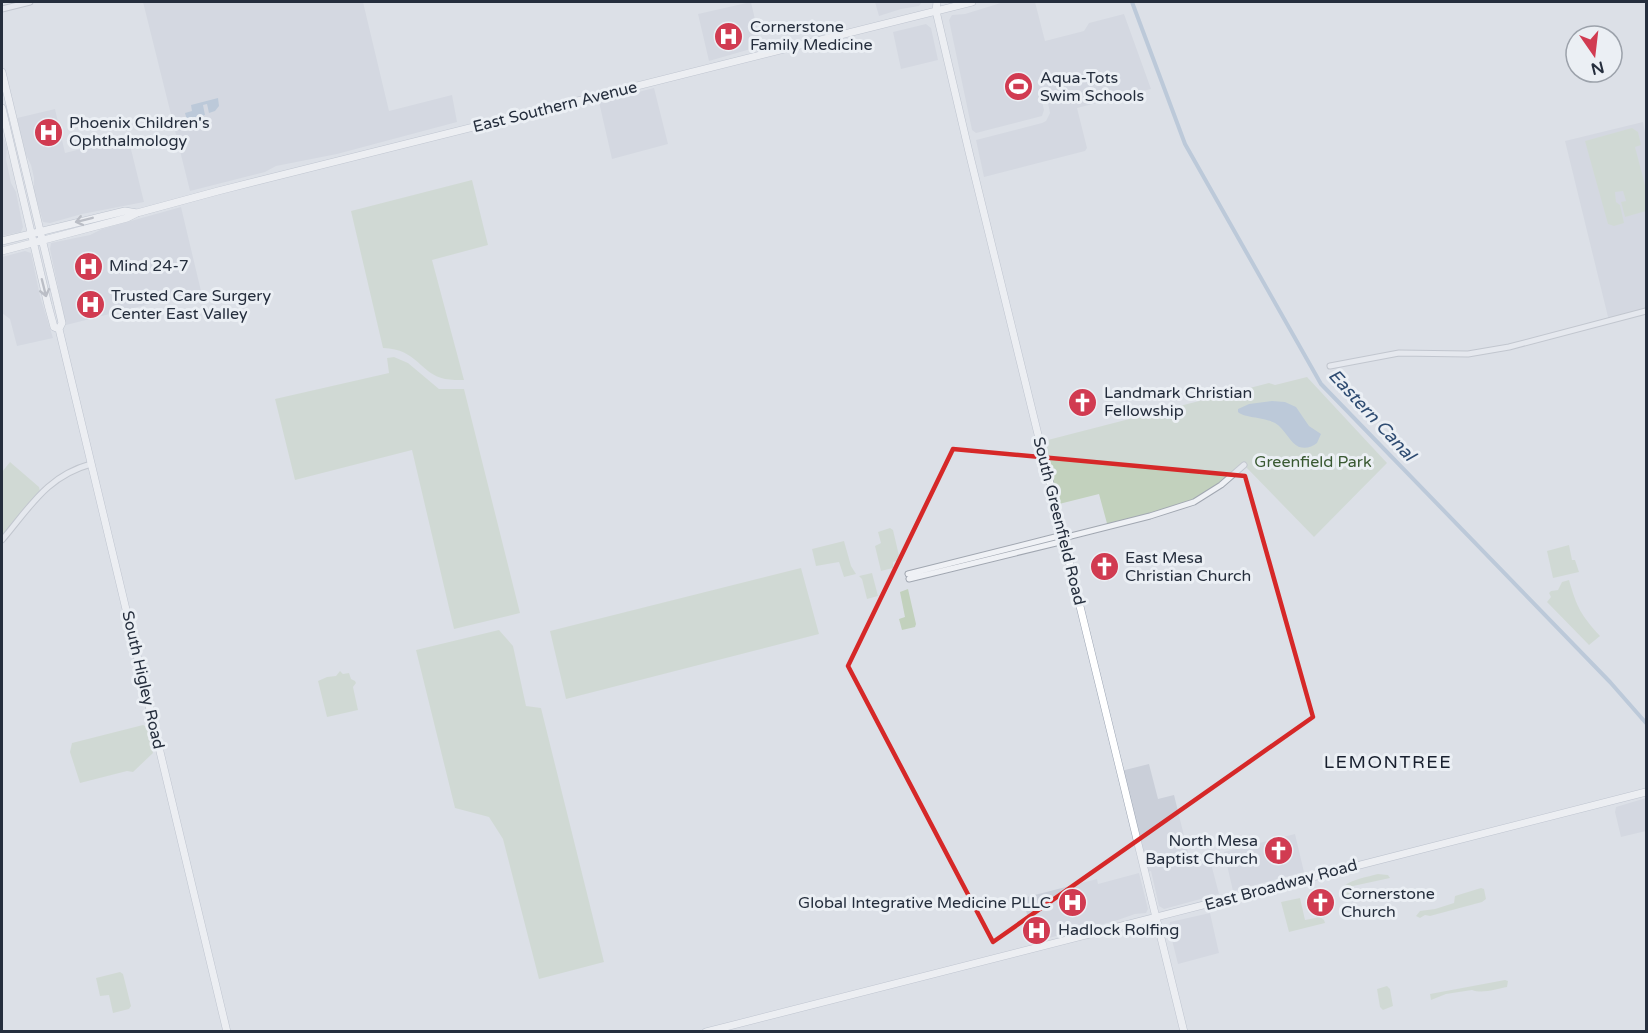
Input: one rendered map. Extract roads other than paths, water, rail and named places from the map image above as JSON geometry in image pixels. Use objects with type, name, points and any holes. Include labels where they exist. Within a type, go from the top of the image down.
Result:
[{"type":"main road","name":"South Greenfield Road","points":[[929,2],[936,11]]},
{"type":"main road","name":"South Greenfield Road","points":[[937,2],[936,11],[1184,1032]]},
{"type":"main road","name":"East Southern Avenue","points":[[2,251],[127,218],[137,213],[972,2]]},
{"type":"main road","name":"South Higley Road","points":[[2,72],[62,323],[59,329],[227,1032]]},
{"type":"main road","points":[[2,101],[5,104],[10,126],[15,129]]},
{"type":"main road","name":"South Higley Road","points":[[2,108],[54,327],[59,329]]},
{"type":"main road","points":[[8,135],[12,136],[19,160],[25,169]]},
{"type":"main road","name":"East Southern Avenue","points":[[2,241],[125,211],[137,213]]},
{"type":"main road","name":"East Broadway Road","points":[[706,1032],[1647,792]]},
{"type":"street","points":[[2,9],[30,2]]},
{"type":"street","points":[[1330,366],[1399,353],[1468,354],[1509,347],[1647,311]]},
{"type":"street","points":[[2,540],[52,482],[69,471],[91,464]]},
{"type":"street","points":[[908,577],[1055,537],[1063,538],[1150,516],[1194,502],[1244,465]]},
{"type":"water","points":[[218,98],[219,106],[215,111],[209,113],[207,104],[203,105],[205,115],[187,120],[185,113],[192,111],[191,105]]},
{"type":"water","points":[[1285,402],[1296,407],[1309,426],[1321,434],[1317,443],[1309,447],[1299,447],[1275,423],[1238,412],[1238,409],[1249,404]]},
{"type":"waterway","name":"Eastern Canal","points":[[1132,2],[1185,144],[1321,384],[1610,682],[1646,723]]},
{"type":"place","name":"Cornerstone Family Medicine","points":[[729,36]]},
{"type":"place","name":"Aqua-Tots Swim Schools","points":[[1019,87]]},
{"type":"place","name":"Phoenix Children's Ophthalmology","points":[[48,132]]},
{"type":"place","name":"Mind 24-7","points":[[88,266]]},
{"type":"place","name":"Trusted Care Surgery Center East Valley","points":[[90,305]]},
{"type":"place","name":"Landmark Christian Fellowship","points":[[1083,402]]},
{"type":"place","name":"East Mesa Christian Church","points":[[1104,567]]},
{"type":"place","name":"North Mesa Baptist Church","points":[[1279,850]]},
{"type":"place","name":"Global Integrative Medicine PLLC","points":[[1072,903]]},
{"type":"place","name":"Cornerstone Church","points":[[1320,903]]},
{"type":"place","name":"Hadlock Rolfing","points":[[1037,930]]},
{"type":"district","name":"LEMONTREE","points":[[1388,762]]},
{"type":"park label","name":"Greenfield Park","points":[[1313,462]]}]
